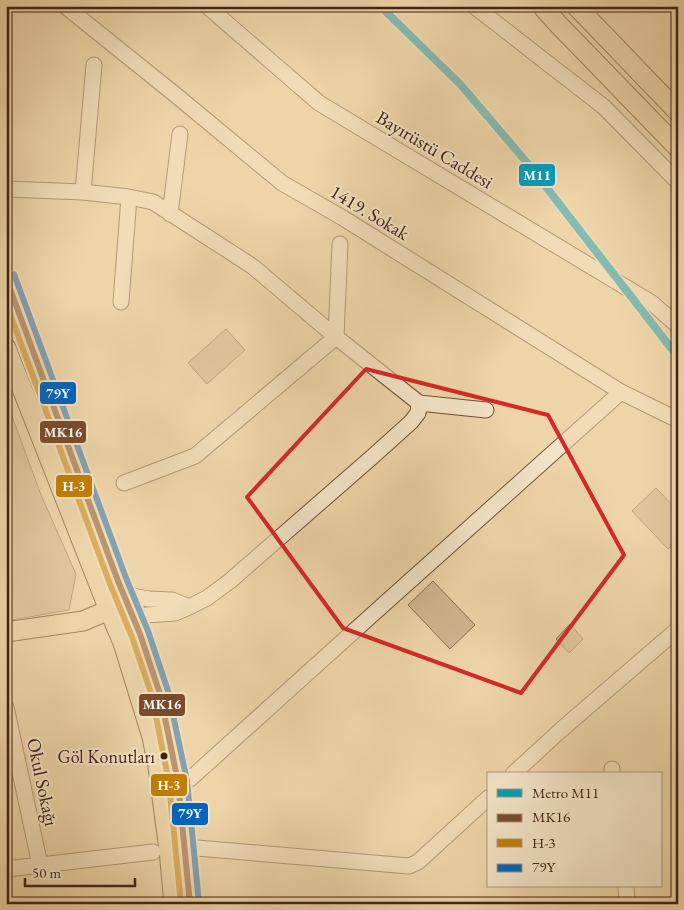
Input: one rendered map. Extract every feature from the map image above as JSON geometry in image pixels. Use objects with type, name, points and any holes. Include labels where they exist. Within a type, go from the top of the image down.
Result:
[{"type":"main road","points":[[542,6],[678,148]]},
{"type":"main road","points":[[576,6],[678,112]]},
{"type":"main road","points":[[6,277],[160,694],[178,782],[169,850]]},
{"type":"main road","points":[[6,308],[42,399],[50,414],[60,423]]},
{"type":"main road","points":[[6,348],[123,643],[152,737],[158,767],[176,904]]},
{"type":"main road","points":[[6,632],[83,621],[109,610],[118,581]]},
{"type":"street","name":"1419. Sokak","points":[[65,6],[282,183],[343,218],[621,392],[678,420]]},
{"type":"street","name":"Bayırüstü Caddesi","points":[[207,6],[320,103],[652,303],[678,326]]},
{"type":"street","points":[[474,6],[604,107],[678,182]]},
{"type":"street","points":[[83,192],[94,65]]},
{"type":"street","points":[[170,214],[180,134]]},
{"type":"street","points":[[6,189],[129,196],[153,202],[252,266],[336,337],[419,403],[486,410]]},
{"type":"street","points":[[121,302],[129,196]]},
{"type":"street","points":[[124,483],[195,456],[336,337],[340,244]]},
{"type":"street","points":[[178,782],[190,779],[621,392]]},
{"type":"street","points":[[132,616],[175,613],[208,598],[230,581],[411,422],[418,413],[419,403]]},
{"type":"street","points":[[118,581],[132,596],[172,600],[189,608]]},
{"type":"street","points":[[515,772],[562,729],[678,630]]},
{"type":"street","name":"Okul Sokağı","points":[[6,708],[40,865]]},
{"type":"street","points":[[6,869],[169,850],[409,866],[418,862],[487,799]]},
{"type":"street","points":[[626,888],[627,904]]},
{"type":"highlighted area","points":[[366,369],[548,415],[624,555],[521,693],[343,628],[247,497]]},
{"type":"shaded area","points":[[226,329],[245,350],[207,384],[188,363]]},
{"type":"shaded area","points":[[6,400],[41,495],[76,574],[69,610],[6,621]]},
{"type":"shaded area","points":[[656,488],[678,511],[678,540],[668,549],[632,511]]},
{"type":"shaded area","points":[[433,581],[475,625],[450,649],[408,605]]},
{"type":"shaded area","points":[[570,624],[583,639],[569,653],[556,639]]},
{"type":"metro line","name":"M11","points":[[380,6],[460,84],[529,165],[678,357]]},
{"type":"transit line","name":"79Y","points":[[14,274],[126,578],[148,631],[168,691],[187,781],[199,903]]},
{"type":"transit line","name":"MK16","points":[[6,278],[118,581],[140,634],[160,694],[178,782],[190,904]]},
{"type":"transit line","name":"H-3","points":[[6,303],[110,584],[132,637],[152,696],[169,783],[181,904]]},
{"type":"place","name":"Göl Konutları","points":[[164,756]]}]
